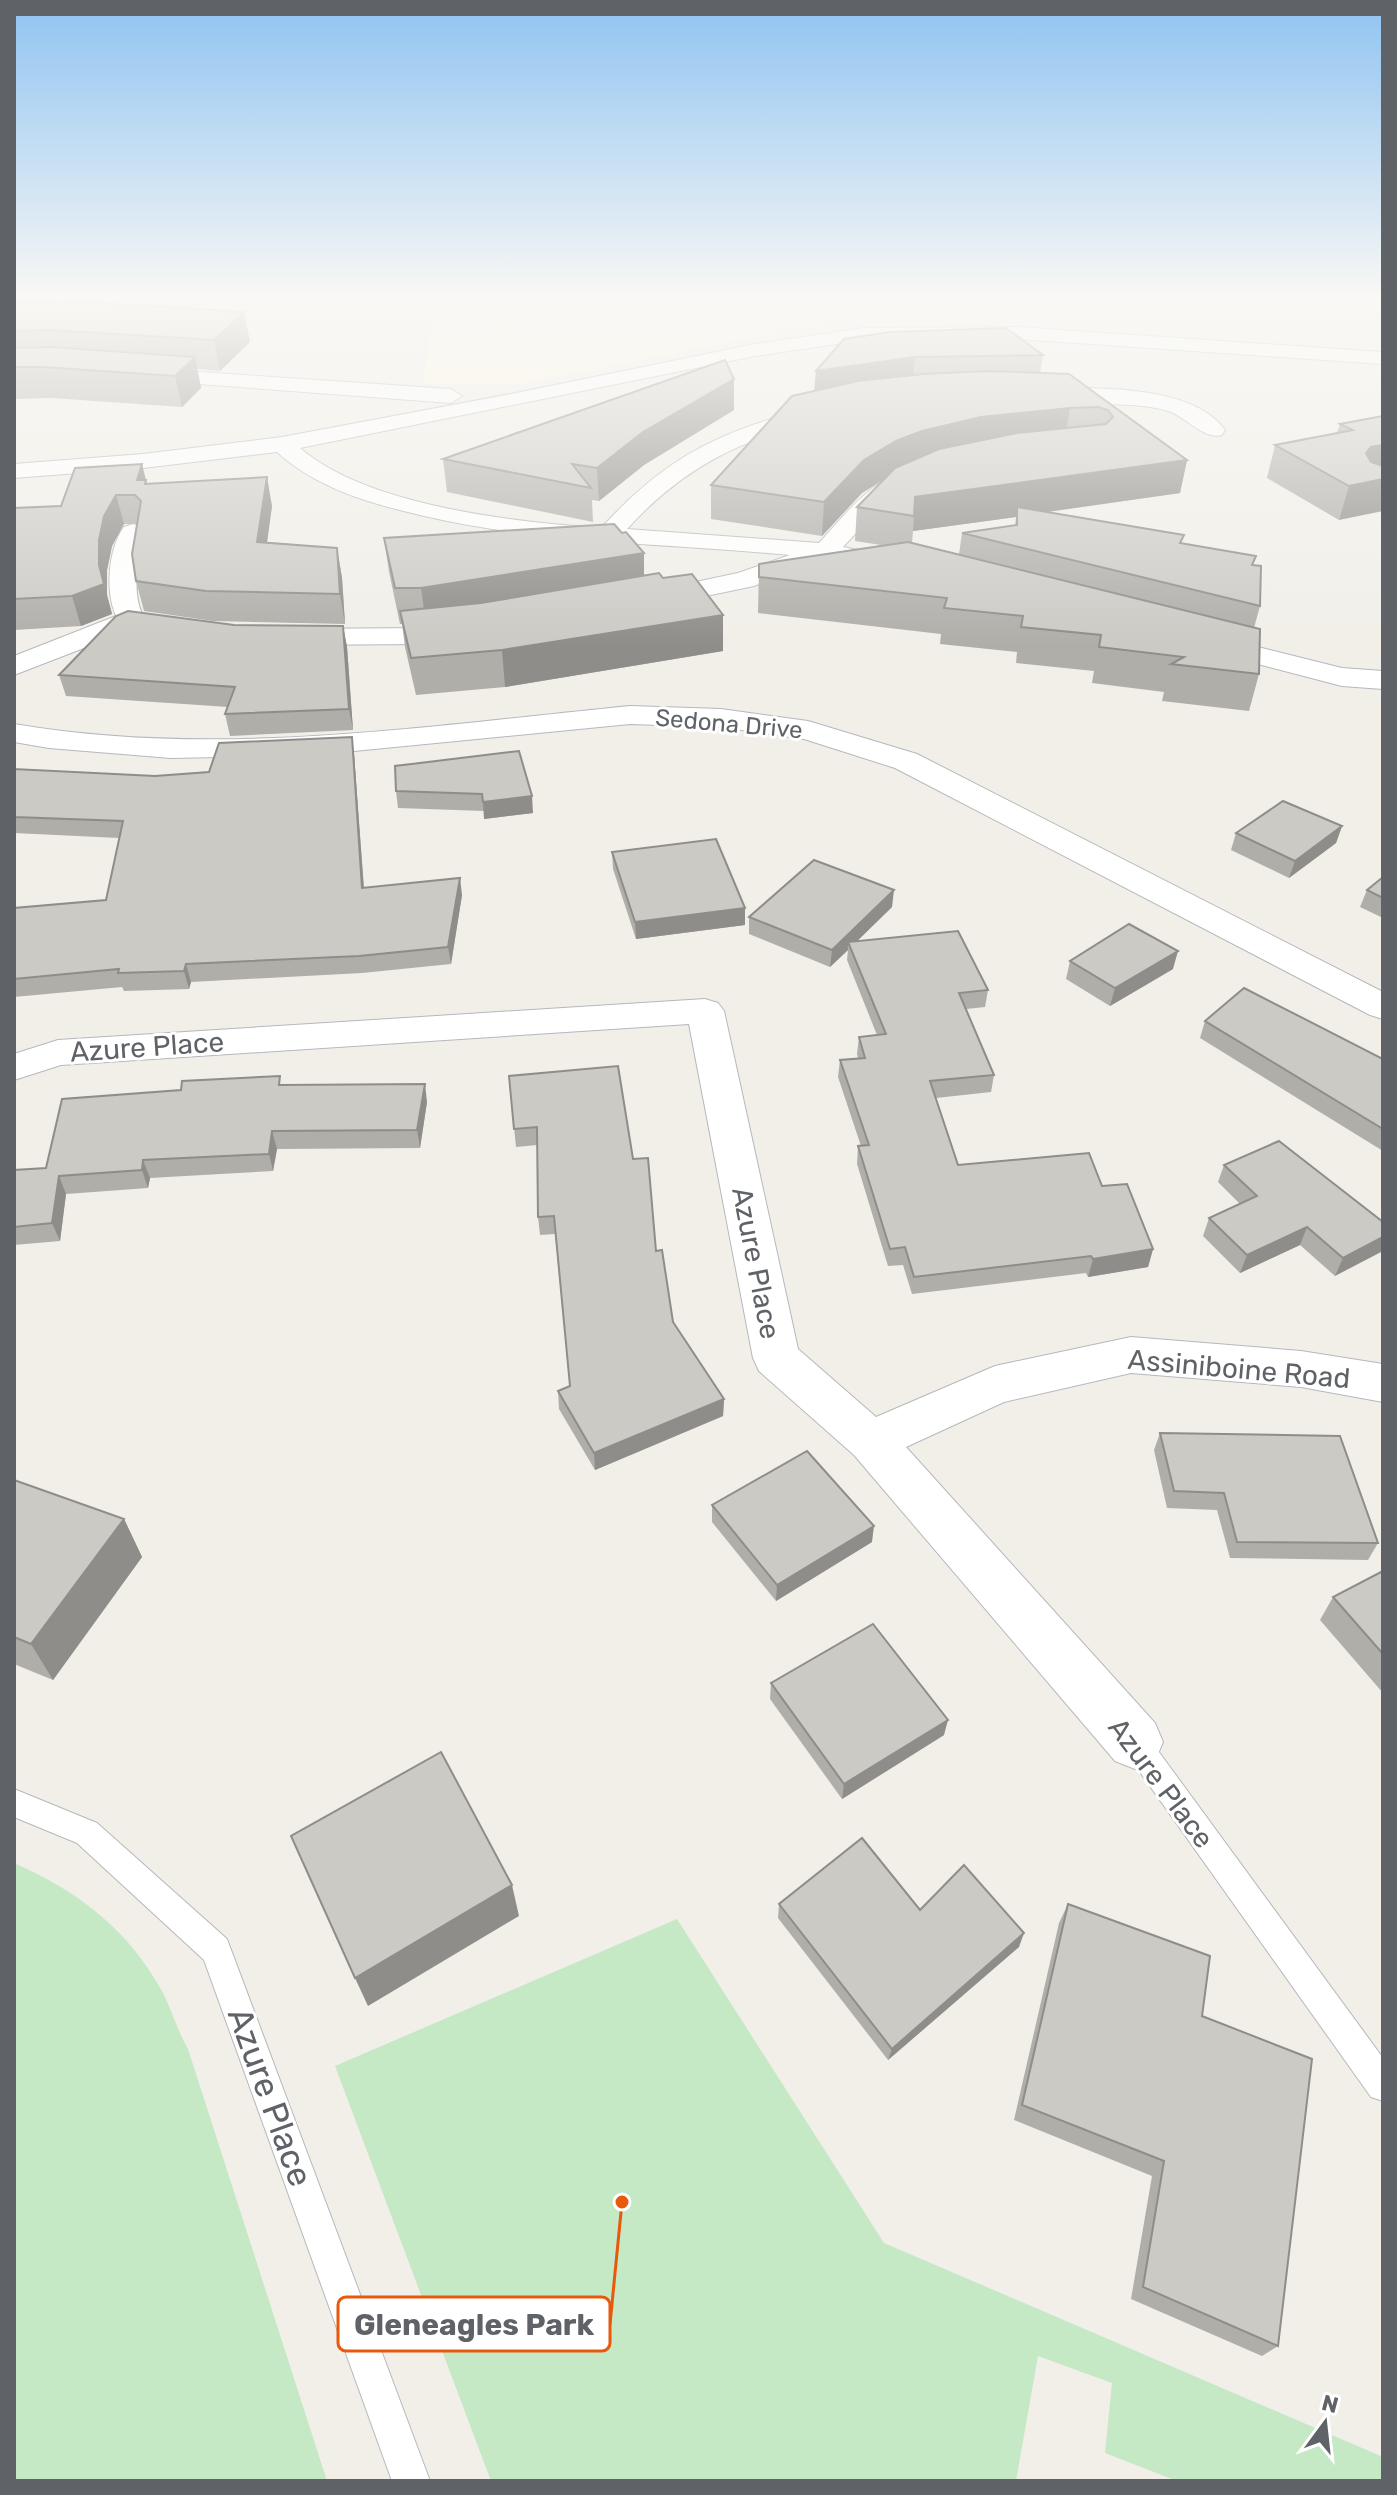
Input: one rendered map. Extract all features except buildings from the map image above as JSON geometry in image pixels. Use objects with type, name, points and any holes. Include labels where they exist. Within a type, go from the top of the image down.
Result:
[{"type":"street","points":[[14,471],[143,461],[282,444],[445,413]]},
{"type":"street","points":[[607,536],[641,497],[671,471],[710,448],[750,431],[818,413]]},
{"type":"street","points":[[1195,413],[1214,430]]},
{"type":"street","points":[[282,444],[301,462],[330,480],[378,497],[446,515],[528,529],[825,551],[925,572]]},
{"type":"street","points":[[622,605],[745,580],[825,551],[878,495],[927,474]]},
{"type":"street","points":[[131,620],[124,607],[122,578],[133,532]]},
{"type":"street","points":[[14,666],[131,620],[202,633]]},
{"type":"street","points":[[260,637],[426,636],[486,626]]},
{"type":"street","points":[[1172,634],[1342,677],[1383,680]]},
{"type":"street","name":"Sedona Drive","points":[[14,733],[49,739],[171,749],[313,746],[630,715],[721,718],[808,730],[906,761],[1383,1007]]},
{"type":"street","name":"Azure Place","points":[[14,1067],[58,1053],[705,1011],[776,1358],[871,1441],[1135,1742]]},
{"type":"street","name":"Assiniboine Road","points":[[871,1441],[995,1385],[1131,1355],[1301,1369],[1383,1383]]},
{"type":"lane","name":"Azure Place","points":[[1135,1742],[1383,2085]]},
{"type":"lane","name":"Azure Place","points":[[14,1803],[87,1833],[216,1950],[411,2481]]},
{"type":"green space","points":[[14,1863],[60,1886],[100,1915],[134,1950],[163,1993],[188,2049],[327,2481],[14,2481]]},
{"type":"green space","points":[[677,1919],[884,2243],[1383,2457],[1383,2481],[1177,2481],[1105,2453],[1112,2383],[1038,2356],[1016,2481],[491,2481],[335,2066]]},
{"type":"place","name":"Gleneagles Park","points":[[622,2202]]}]
